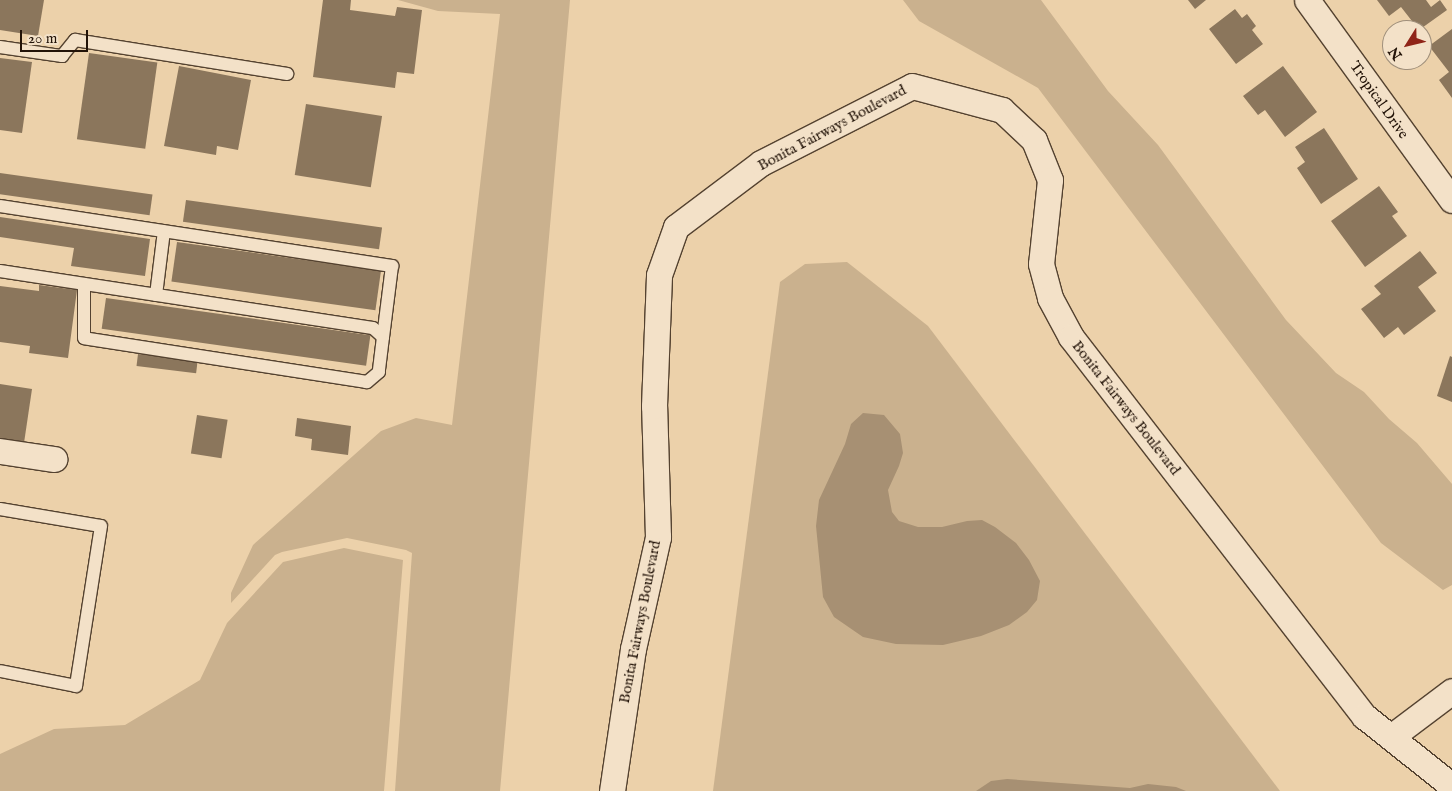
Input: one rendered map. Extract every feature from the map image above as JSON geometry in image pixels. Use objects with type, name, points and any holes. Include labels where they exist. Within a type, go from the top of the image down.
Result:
[{"type":"street","name":"Tropical Drive","points":[[1306,0],[1452,200]]},
{"type":"street","name":"Bonita Fairways Boulevard","points":[[612,791],[633,649],[658,537],[654,406],[658,275],[676,226],[761,163],[912,86],[1002,110],[1034,140],[1050,180],[1042,264],[1050,298],[1071,337],[1364,716],[1452,786]]},
{"type":"street","points":[[0,451],[54,459]]},
{"type":"street","points":[[1391,737],[1452,691]]},
{"type":"lane","points":[[0,47],[62,56],[74,40],[287,74]]},
{"type":"lane","points":[[0,206],[392,266],[379,372],[367,382],[84,338],[84,284]]},
{"type":"lane","points":[[156,295],[164,231]]},
{"type":"lane","points":[[0,271],[373,328],[383,337]]},
{"type":"lane","points":[[0,509],[101,526],[76,686],[0,671]]},
{"type":"shaded area","points":[[398,0],[570,0],[500,791],[395,791],[412,553],[406,550],[347,538],[282,552],[275,555],[231,603],[231,593],[253,545],[381,431],[416,418],[452,425],[500,14],[438,11]]},
{"type":"shaded area","points":[[903,0],[1041,0],[1108,91],[1158,145],[1286,320],[1336,373],[1364,392],[1389,419],[1417,443],[1452,484],[1452,585],[1443,590],[1381,543],[1038,88],[919,21]]},
{"type":"shaded area","points":[[847,262],[928,326],[1280,791],[713,791],[780,282],[805,264]]},
{"type":"shaded area","points":[[863,413],[884,415],[900,434],[903,453],[888,490],[892,512],[899,521],[918,527],[942,527],[967,521],[982,520],[995,527],[1016,543],[1029,560],[1040,581],[1037,600],[1027,612],[1009,625],[981,636],[943,645],[896,644],[863,637],[834,617],[823,597],[816,526],[819,500],[845,444],[851,424]]},
{"type":"shaded area","points":[[344,548],[403,560],[384,791],[0,791],[0,754],[54,729],[125,725],[200,680],[227,623],[283,562]]},
{"type":"shaded area","points":[[1007,779],[1130,788],[1148,784],[1176,787],[1186,791],[976,791],[991,781]]},
{"type":"building","points":[[0,0],[44,0],[38,36],[0,30]]},
{"type":"building","points":[[323,0],[351,0],[350,10],[395,16],[397,7],[422,10],[414,74],[397,72],[395,88],[313,77]]},
{"type":"building","points":[[1188,0],[1206,0],[1195,9]]},
{"type":"building","points":[[1377,0],[1426,0],[1431,7],[1440,0],[1447,10],[1432,21],[1411,20],[1401,7],[1389,16]]},
{"type":"building","points":[[1235,9],[1242,18],[1247,14],[1256,26],[1252,30],[1263,44],[1236,64],[1209,29]]},
{"type":"building","points":[[1452,29],[1452,98],[1439,80],[1449,72],[1432,50],[1432,44]]},
{"type":"building","points":[[89,53],[157,63],[145,149],[77,139]]},
{"type":"building","points":[[0,58],[32,62],[22,133],[0,130]]},
{"type":"building","points":[[179,66],[251,80],[238,150],[217,146],[216,155],[164,146]]},
{"type":"building","points":[[1283,66],[1317,112],[1285,137],[1265,110],[1258,115],[1243,96]]},
{"type":"building","points":[[306,104],[382,116],[371,187],[295,175]]},
{"type":"building","points":[[1324,128],[1358,179],[1321,204],[1297,168],[1305,162],[1295,147]]},
{"type":"building","points":[[0,173],[153,194],[150,215],[0,194]]},
{"type":"building","points":[[1379,186],[1398,212],[1392,216],[1407,236],[1365,267],[1331,221]]},
{"type":"building","points":[[186,200],[382,228],[379,249],[183,222]]},
{"type":"building","points":[[0,217],[150,239],[145,276],[71,266],[74,248],[0,237]]},
{"type":"building","points":[[177,242],[381,271],[375,310],[171,282]]},
{"type":"building","points":[[1420,251],[1437,273],[1418,287],[1436,311],[1404,335],[1398,327],[1384,338],[1361,309],[1381,294],[1374,286]]},
{"type":"building","points":[[39,285],[77,290],[68,358],[29,353],[30,346],[0,342],[0,286],[39,291]]},
{"type":"building","points":[[106,298],[370,335],[366,366],[102,329]]},
{"type":"building","points":[[138,354],[198,361],[196,373],[137,366]]},
{"type":"building","points":[[1450,356],[1452,357],[1452,402],[1437,396]]},
{"type":"building","points":[[0,384],[32,389],[24,443],[0,440]]},
{"type":"building","points":[[197,415],[228,420],[222,458],[191,454]]},
{"type":"building","points":[[297,418],[351,426],[348,455],[311,450],[312,439],[295,436]]}]
